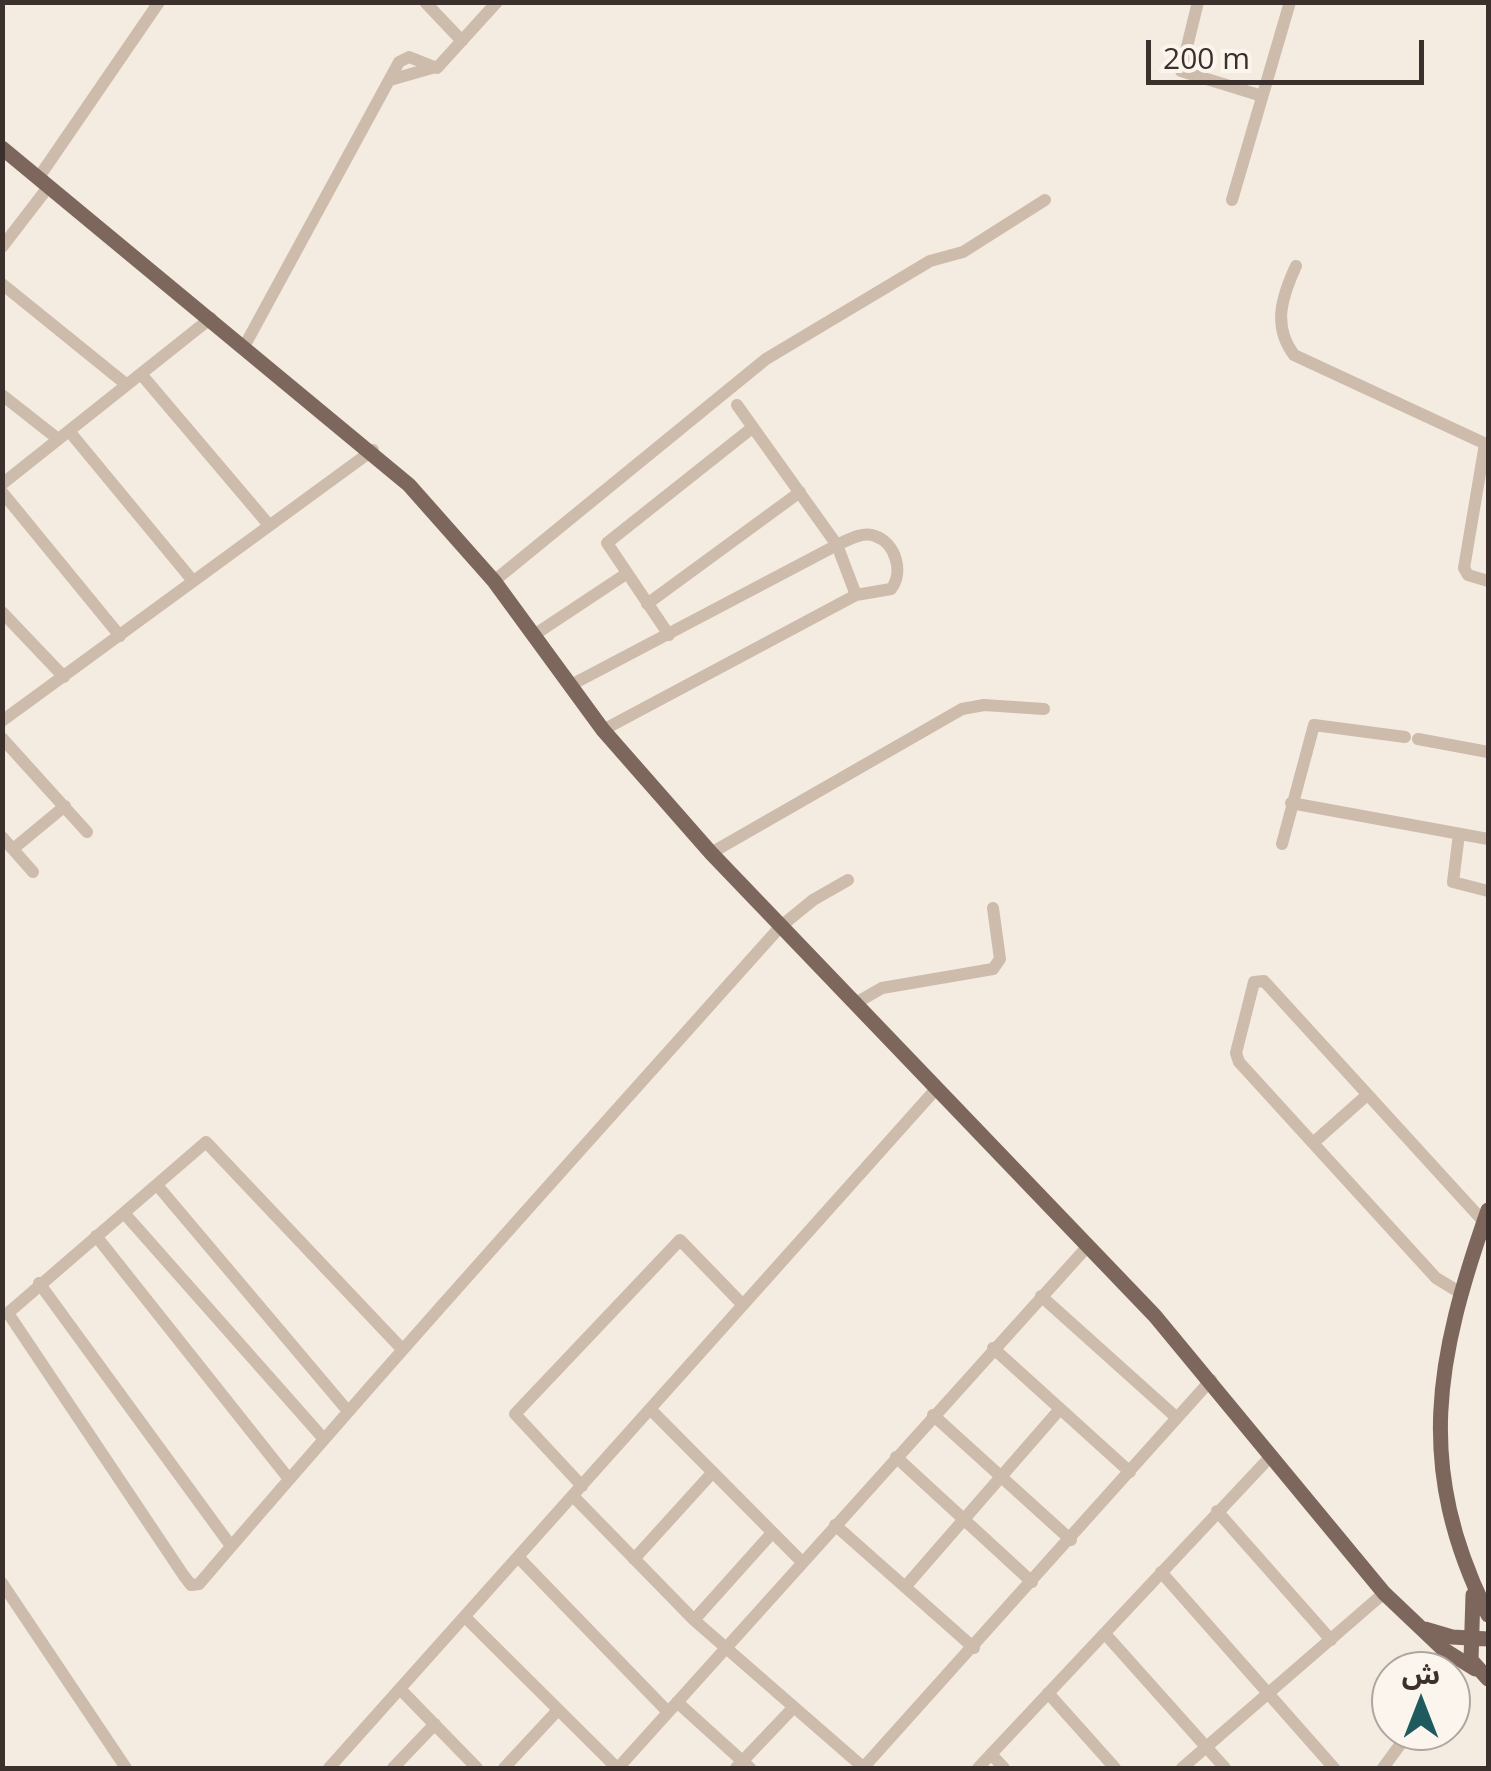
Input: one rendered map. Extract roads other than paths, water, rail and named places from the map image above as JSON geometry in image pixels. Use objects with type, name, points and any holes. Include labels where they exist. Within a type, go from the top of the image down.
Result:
[{"type":"main road","points":[[2,148],[372,450],[425,501],[494,581],[604,730],[711,853],[1211,1380],[1384,1594],[1440,1651]]},
{"type":"main road","points":[[1486,1216],[1460,1292],[1444,1358],[1439,1430],[1447,1498],[1488,1615]]},
{"type":"main road","points":[[1468,1566],[1484,1676]]},
{"type":"main road","points":[[1417,1624],[1442,1636],[1480,1638]]},
{"type":"street","points":[[2,248],[159,2]]},
{"type":"street","points":[[425,2],[462,41]]},
{"type":"street","points":[[246,345],[406,57],[432,68],[497,2]]},
{"type":"street","points":[[1198,2],[1180,71],[1262,96]]},
{"type":"street","points":[[1232,200],[1290,2]]},
{"type":"street","points":[[494,581],[766,359],[930,261],[963,252],[1045,200]]},
{"type":"street","points":[[1296,266],[1280,314],[1284,336],[1294,355],[1487,444],[1464,568],[1468,575],[1488,581]]},
{"type":"street","points":[[2,284],[127,385]]},
{"type":"street","points":[[2,484],[211,318]]},
{"type":"street","points":[[141,374],[268,526]]},
{"type":"street","points":[[2,395],[64,435],[193,581]]},
{"type":"street","points":[[736,405],[837,545],[856,595]]},
{"type":"street","points":[[670,635],[607,543],[752,428]]},
{"type":"street","points":[[2,722],[372,450]]},
{"type":"street","points":[[2,492],[120,636]]},
{"type":"street","points":[[647,604],[800,492]]},
{"type":"street","points":[[570,685],[837,545],[863,534],[877,536],[887,544],[899,567],[891,589],[856,595],[604,730]]},
{"type":"street","points":[[534,635],[626,574]]},
{"type":"street","points":[[2,612],[64,677]]},
{"type":"street","points":[[711,853],[954,712],[984,705],[1044,709]]},
{"type":"street","points":[[1282,844],[1314,725],[1488,752]]},
{"type":"street","points":[[2,738],[88,832]]},
{"type":"street","points":[[1291,803],[1488,839]]},
{"type":"street","points":[[13,849],[65,806]]},
{"type":"street","points":[[1458,834],[1453,882],[1488,891]]},
{"type":"street","points":[[2,837],[33,872]]},
{"type":"street","points":[[402,1349],[206,1142],[10,1308],[10,1321],[188,1582],[199,1584],[323,1438],[780,928],[813,900],[848,880]]},
{"type":"street","points":[[854,1004],[882,988],[993,969],[1000,959],[992,908]]},
{"type":"street","points":[[1460,1292],[1436,1278],[1237,1058],[1256,980],[1264,981],[1367,1095],[1486,1216]]},
{"type":"street","points":[[329,1768],[936,1089]]},
{"type":"street","points":[[1313,1143],[1367,1095]]},
{"type":"street","points":[[157,1185],[348,1410]]},
{"type":"street","points":[[124,1213],[323,1438]]},
{"type":"street","points":[[96,1236],[289,1478]]},
{"type":"street","points":[[743,1305],[680,1240],[514,1414],[634,1559],[694,1620],[864,1768],[1211,1380]]},
{"type":"street","points":[[464,1617],[617,1768],[932,1414],[1087,1247]]},
{"type":"street","points":[[39,1283],[232,1546]]},
{"type":"street","points":[[1041,1296],[1177,1418]]},
{"type":"street","points":[[993,1348],[1130,1472]]},
{"type":"street","points":[[650,1409],[802,1562]]},
{"type":"street","points":[[905,1586],[1060,1409]]},
{"type":"street","points":[[932,1414],[1070,1540]]},
{"type":"street","points":[[978,1768],[1107,1636],[1161,1572],[1272,1455]]},
{"type":"street","points":[[896,1457],[1032,1582]]},
{"type":"street","points":[[634,1559],[713,1472]]},
{"type":"street","points":[[1217,1511],[1330,1640]]},
{"type":"street","points":[[835,1525],[974,1648]]},
{"type":"street","points":[[694,1620],[772,1532]]},
{"type":"street","points":[[518,1558],[673,1707],[743,1766],[793,1708]]},
{"type":"street","points":[[1161,1572],[1334,1768]]},
{"type":"street","points":[[2,1583],[126,1768]]},
{"type":"street","points":[[1182,1768],[1384,1594]]},
{"type":"street","points":[[1107,1636],[1225,1768]]},
{"type":"street","points":[[400,1690],[477,1768]]},
{"type":"street","points":[[1048,1694],[1114,1768]]},
{"type":"street","points":[[504,1768],[558,1710]]},
{"type":"street","points":[[392,1768],[434,1724]]},
{"type":"street","points":[[990,1754],[1004,1768]]}]
